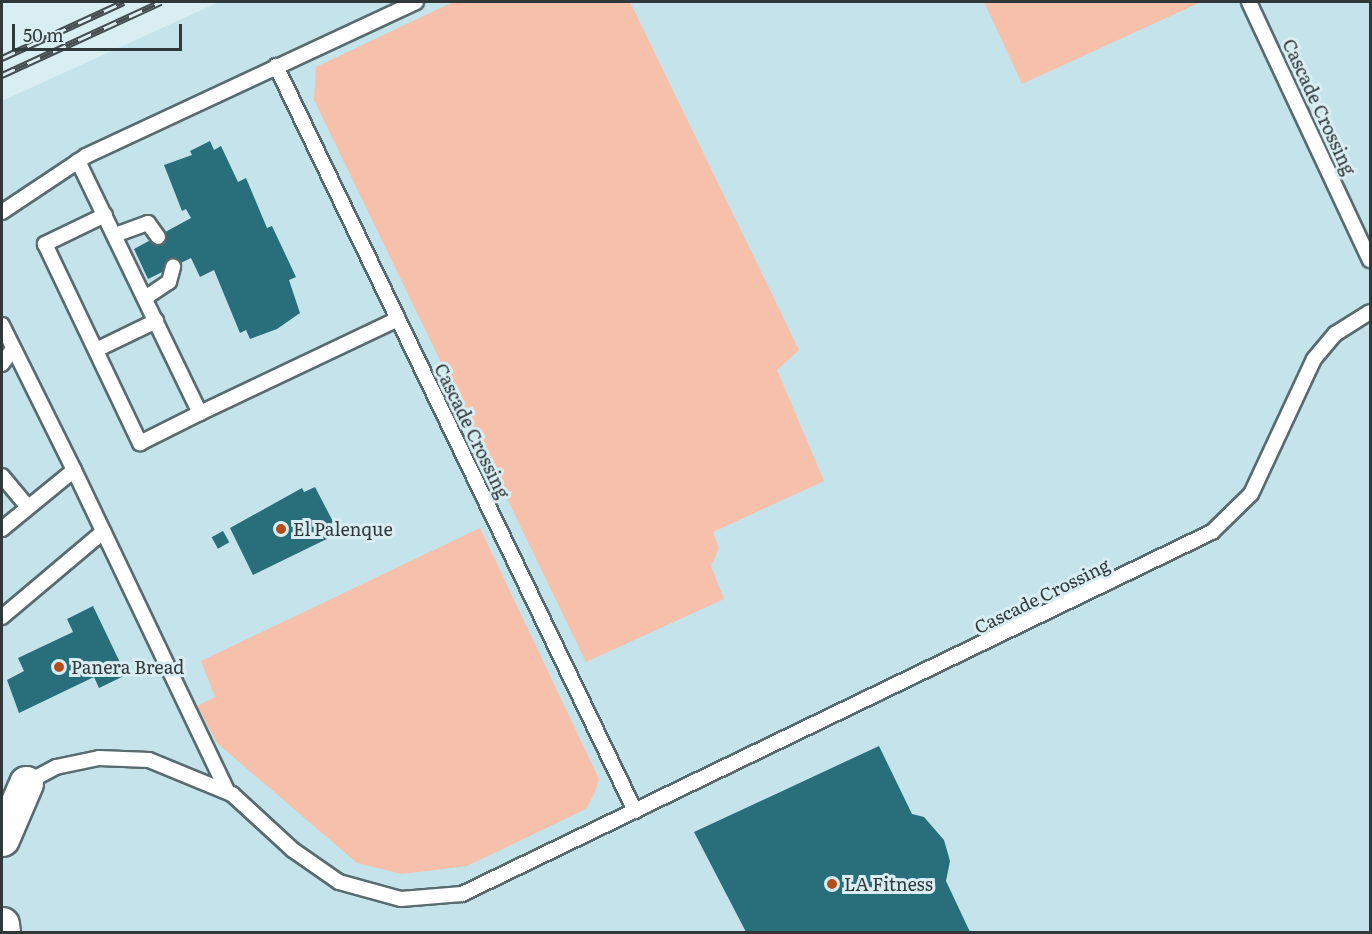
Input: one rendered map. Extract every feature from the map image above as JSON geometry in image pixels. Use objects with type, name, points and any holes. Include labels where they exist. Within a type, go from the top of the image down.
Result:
[{"type":"main road","points":[[2,839],[14,792]]},
{"type":"main road","points":[[2,924],[3,933]]},
{"type":"lane","points":[[2,212],[78,161],[416,2]]},
{"type":"lane","name":"Cascade Crossing","points":[[1250,2],[1371,260]]},
{"type":"lane","name":"Cascade Crossing","points":[[276,66],[635,812]]},
{"type":"lane","points":[[78,161],[200,412]]},
{"type":"lane","points":[[105,215],[45,244],[140,443],[200,412],[398,320]]},
{"type":"lane","points":[[115,236],[148,223],[158,237]]},
{"type":"lane","points":[[145,298],[169,282],[173,267]]},
{"type":"lane","name":"Cascade Crossing","points":[[14,792],[56,767],[121,757],[190,773],[227,791],[317,869],[366,893],[401,899],[462,894],[488,884],[1212,532],[1251,494],[1314,359],[1335,334],[1371,312]]},
{"type":"lane","points":[[96,350],[156,321]]},
{"type":"lane","points":[[2,325],[227,791]]},
{"type":"lane","points":[[2,364],[13,349]]},
{"type":"lane","points":[[2,529],[74,470]]},
{"type":"lane","points":[[2,476],[28,507]]},
{"type":"lane","points":[[2,617],[103,532]]},
{"type":"shaded area","points":[[219,2],[1370,2],[1370,932],[12,932],[2,922],[2,101]]},
{"type":"shaded area","points":[[453,2],[630,2],[799,350],[777,370],[824,481],[713,532],[719,548],[711,566],[724,599],[586,662],[314,100],[316,67]]},
{"type":"shaded area","points":[[984,2],[1201,2],[1022,84]]},
{"type":"shaded area","points":[[480,528],[599,779],[595,792],[586,809],[467,866],[402,874],[357,863],[217,743],[197,706],[215,697],[201,661]]},
{"type":"building","points":[[210,141],[214,150],[221,146],[238,182],[246,178],[267,228],[272,226],[296,277],[289,280],[300,313],[277,329],[250,339],[246,330],[240,333],[214,270],[200,277],[191,258],[148,279],[134,249],[191,218],[186,209],[182,211],[164,165],[192,155],[190,151]]},
{"type":"building","points":[[315,487],[339,533],[253,575],[230,528],[302,488],[304,492]]},
{"type":"building","points":[[223,531],[229,542],[218,549],[212,537]]},
{"type":"building","points":[[93,606],[126,675],[99,688],[94,677],[19,713],[7,680],[24,671],[18,658],[73,632],[67,619]]},
{"type":"building","points":[[879,746],[912,814],[924,817],[944,840],[950,861],[946,881],[970,932],[746,932],[694,832]]},
{"type":"railway","points":[[2,58],[124,2]]},
{"type":"railway","points":[[2,75],[161,2]]},
{"type":"place","name":"El Palenque","points":[[281,529]]},
{"type":"place","name":"Panera Bread","points":[[59,667]]},
{"type":"place","name":"LA Fitness","points":[[832,884]]}]
